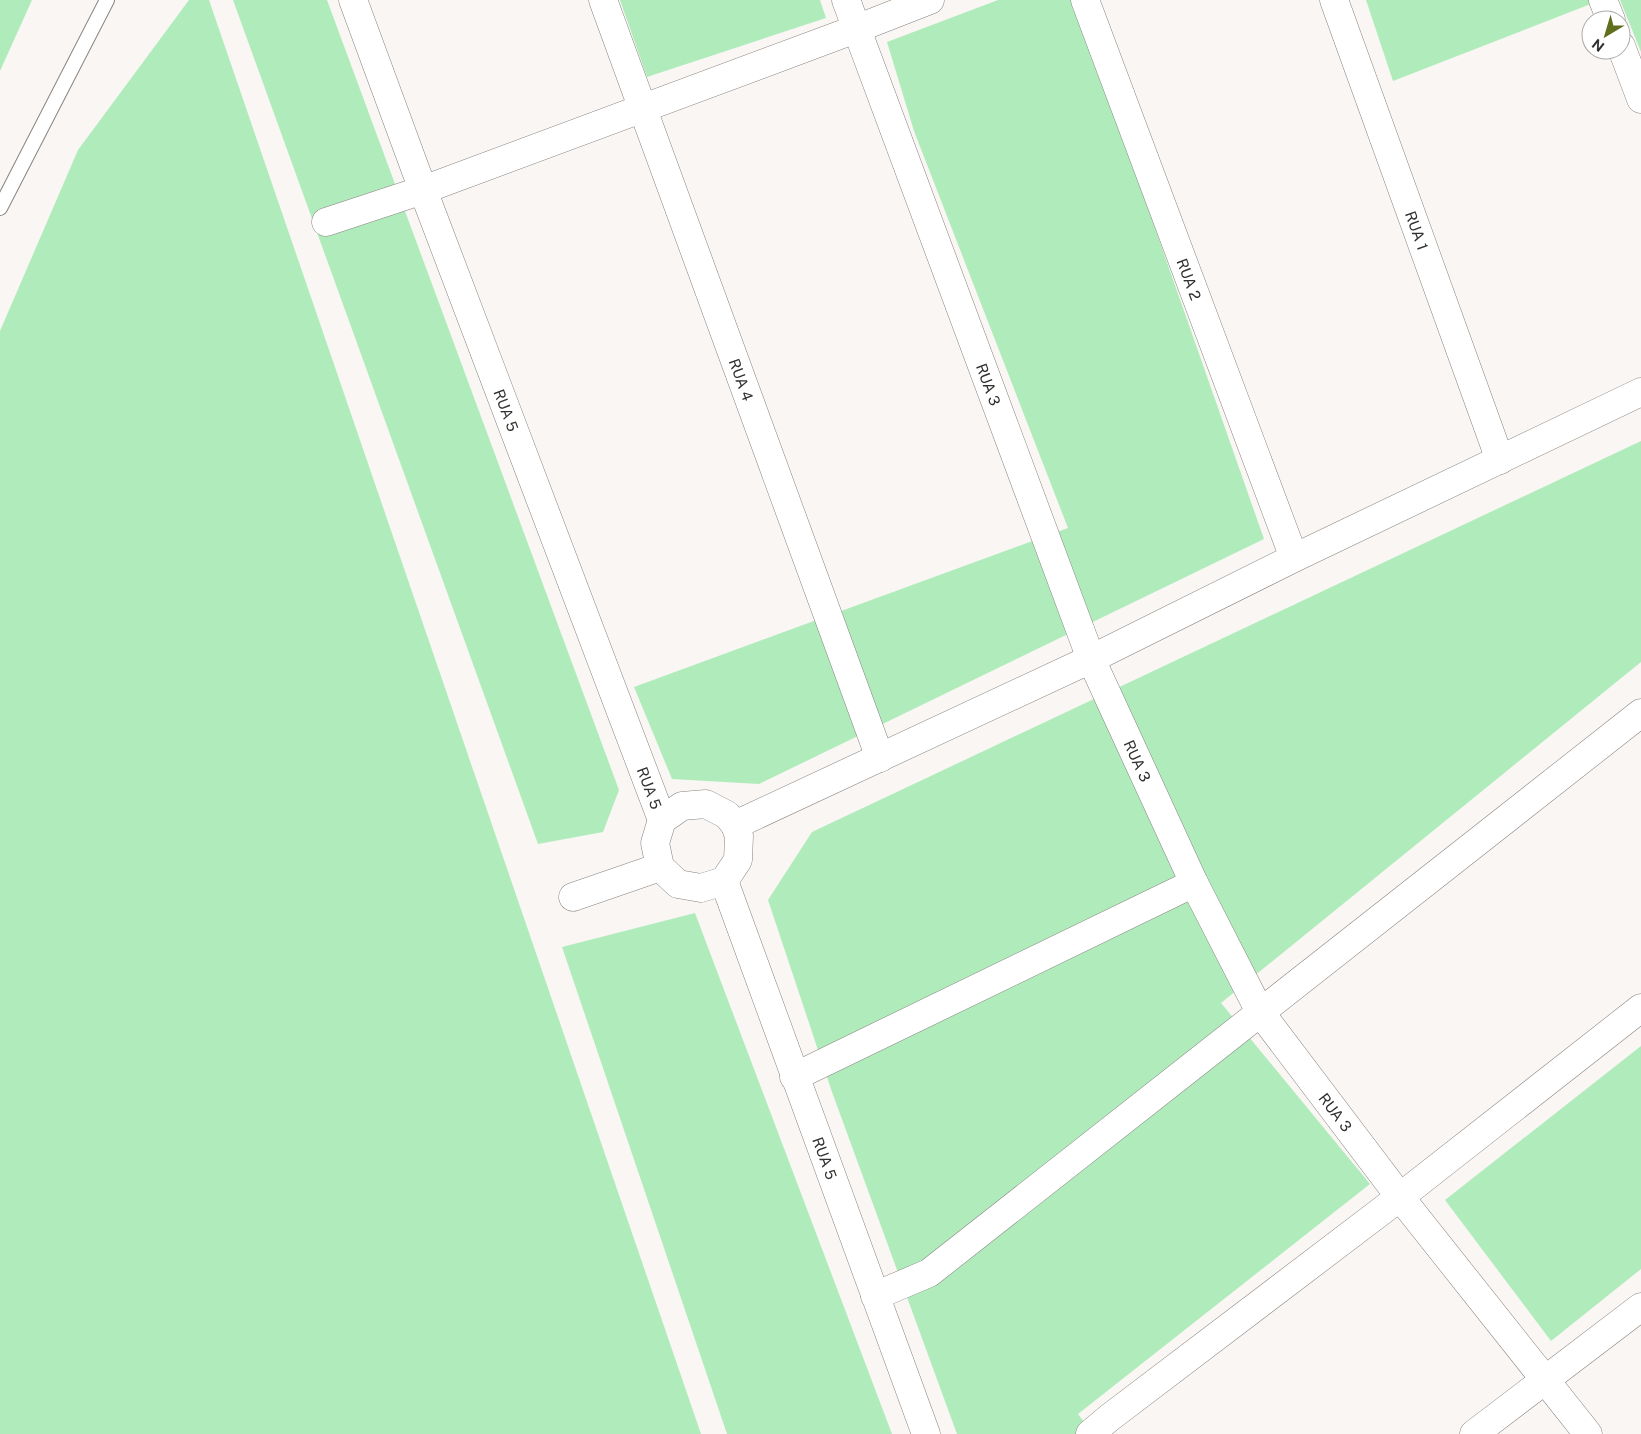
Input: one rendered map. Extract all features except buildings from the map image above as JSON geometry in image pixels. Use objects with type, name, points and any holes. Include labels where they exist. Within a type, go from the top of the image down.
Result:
[{"type":"street","name":"RUA 5","points":[[353,0],[662,820]]},
{"type":"street","name":"RUA 4","points":[[603,0],[641,109],[880,758]]},
{"type":"street","name":"RUA 3","points":[[846,0],[1091,659],[1194,883],[1260,1012],[1400,1197],[1588,1434]]},
{"type":"street","points":[[326,222],[423,190],[930,0]]},
{"type":"street","name":"RUA 2","points":[[1085,0],[1294,558]]},
{"type":"street","name":"RUA 1","points":[[1334,0],[1500,460]]},
{"type":"street","points":[[1626,60],[1641,98]]},
{"type":"street","points":[[735,825],[1091,659],[1294,558],[1641,392]]},
{"type":"street","points":[[875,1296],[929,1273],[1640,715]]},
{"type":"street","points":[[706,804],[727,815],[735,825],[739,836],[738,860],[724,881],[701,888],[678,884],[660,867],[655,843],[662,820],[682,806],[706,804]]},
{"type":"street","points":[[573,897],[660,867]]},
{"type":"street","name":"RUA 5","points":[[724,881],[926,1434]]},
{"type":"street","points":[[794,1076],[1194,883]]},
{"type":"street","points":[[1107,1429],[1641,1008]]},
{"type":"street","points":[[1474,1434],[1641,1307]]},
{"type":"lane","points":[[0,208],[107,0]]},
{"type":"green space","points":[[0,0],[32,0],[0,71]]},
{"type":"green space","points":[[189,0],[209,0],[701,1434],[0,1434],[0,331],[78,150]]},
{"type":"green space","points":[[233,0],[327,0],[619,790],[603,832],[538,844]]},
{"type":"green space","points":[[620,0],[820,0],[826,18],[647,77]]},
{"type":"green space","points":[[998,0],[1075,0],[1264,539],[759,784],[672,779],[634,687],[1068,528],[914,131],[887,42]]},
{"type":"green space","points":[[1366,0],[1601,0],[1393,81]]},
{"type":"green space","points":[[1620,0],[1641,0],[1641,52],[1631,27],[1631,10],[1624,10]]},
{"type":"green space","points":[[1641,441],[1641,662],[1221,1003],[1370,1184],[1078,1414],[1093,1434],[957,1434],[832,1092],[768,900],[812,832]]},
{"type":"green space","points":[[695,913],[892,1434],[727,1434],[562,947]]},
{"type":"green space","points":[[1641,1046],[1641,1269],[1551,1341],[1445,1200]]}]
